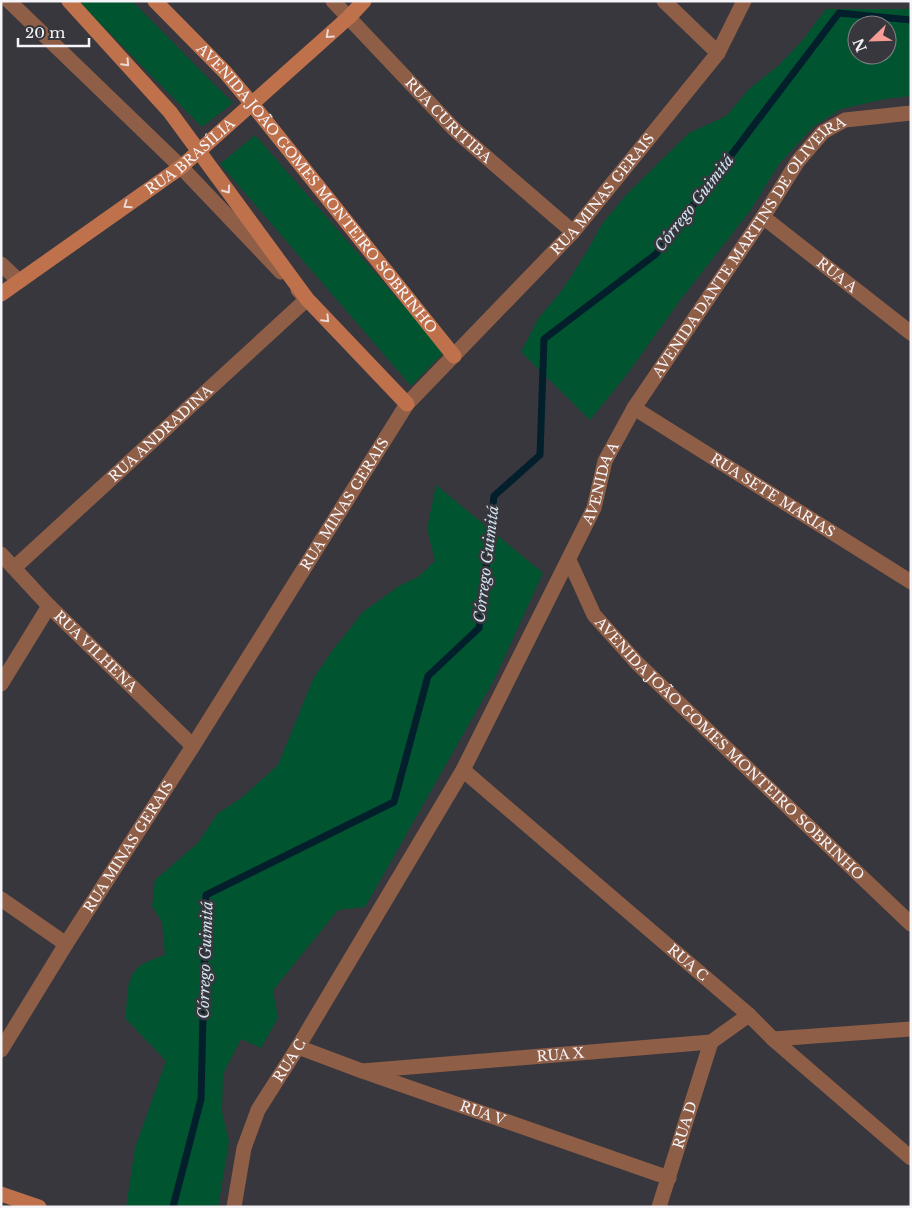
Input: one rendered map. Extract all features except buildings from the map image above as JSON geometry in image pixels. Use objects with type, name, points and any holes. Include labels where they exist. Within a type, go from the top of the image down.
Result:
[{"type":"street","points":[[9,1],[181,167],[407,404]]},
{"type":"street","points":[[69,1],[170,112],[307,299]]},
{"type":"street","name":"AVENIDA JOÃO GOMES MONTEIRO SOBRINHO","points":[[155,1],[225,72],[252,104],[454,356]]},
{"type":"street","name":"RUA CURITIBA","points":[[333,1],[455,130],[573,232]]},
{"type":"street","name":"RUA BRASÍLIA","points":[[1,294],[181,167],[349,17],[364,1]]},
{"type":"street","points":[[664,1],[718,53]]},
{"type":"street","name":"RUA MINAS GERAIS","points":[[1,1050],[407,404],[573,232],[718,53],[744,1]]},
{"type":"street","name":"AVENIDA DANTE MARTINS DE OLIVEIRA","points":[[634,408],[763,217],[798,161],[823,132],[845,120],[911,113]]},
{"type":"street","name":"RUA A","points":[[763,217],[911,333]]},
{"type":"street","points":[[1,264],[19,281]]},
{"type":"street","name":"RUA ANDRADINA","points":[[14,568],[307,299]]},
{"type":"street","name":"AVENIDA A","points":[[569,560],[594,508],[605,461],[634,408]]},
{"type":"street","name":"RUA SETE MARIAS","points":[[634,408],[911,582]]},
{"type":"street","name":"RUA VILHENA","points":[[1,554],[49,606],[193,746]]},
{"type":"street","name":"AVENIDA JOÃO GOMES MONTEIRO SOBRINHO","points":[[569,560],[594,615],[638,664],[911,924]]},
{"type":"street","name":"RUA C","points":[[234,1207],[244,1148],[258,1110],[298,1047],[462,770],[569,560]]},
{"type":"street","points":[[1,684],[49,606]]},
{"type":"street","name":"RUA C","points":[[462,770],[749,1015],[911,1158]]},
{"type":"street","points":[[1,899],[66,944]]},
{"type":"street","points":[[711,1042],[749,1015]]},
{"type":"street","points":[[774,1039],[911,1029]]},
{"type":"street","name":"RUA X","points":[[362,1072],[711,1042]]},
{"type":"street","name":"RUA D","points":[[659,1207],[711,1042]]},
{"type":"street","name":"RUA V","points":[[298,1047],[362,1072],[669,1178]]},
{"type":"street","points":[[1,1194],[39,1207]]},
{"type":"green space","points":[[78,1],[132,1],[233,103],[202,127]]},
{"type":"green space","points":[[826,9],[911,9],[911,96],[885,99],[841,109],[813,127],[779,164],[750,211],[681,299],[628,373],[590,420],[521,352],[538,319],[562,290],[602,224],[626,195],[689,133],[726,116],[750,88],[778,66],[801,42]]},
{"type":"green space","points":[[255,135],[444,352],[411,386],[220,164]]},
{"type":"green space","points":[[436,485],[543,573],[494,680],[365,907],[338,910],[273,990],[278,1018],[261,1048],[241,1039],[223,1074],[222,1112],[229,1142],[218,1207],[126,1207],[135,1148],[166,1061],[126,1019],[128,988],[133,974],[143,964],[165,955],[162,922],[152,906],[155,880],[198,843],[217,814],[240,799],[278,765],[313,679],[332,651],[363,612],[399,586],[418,577],[435,561],[427,529]]},
{"type":"waterway","name":"Córrego Guimitá","points":[[173,1207],[201,1099],[206,895],[394,802],[428,676],[479,628],[494,496],[540,455],[544,339],[656,254],[839,13],[911,20]]}]
